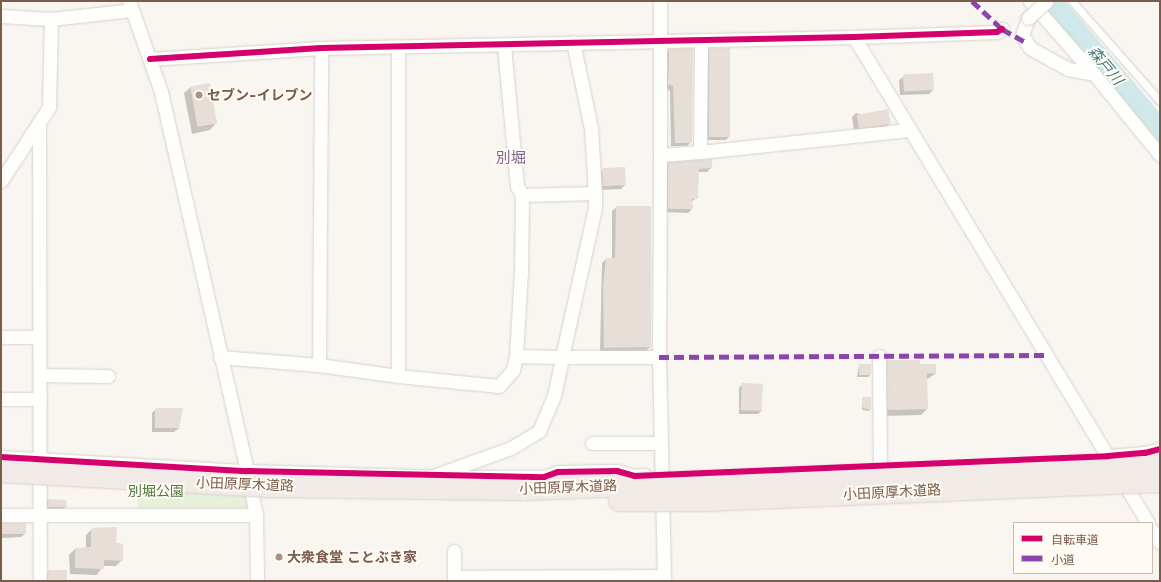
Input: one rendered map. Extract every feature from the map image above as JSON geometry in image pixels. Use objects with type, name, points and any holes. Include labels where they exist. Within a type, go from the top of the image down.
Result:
[{"type":"highway","name":"小田原厚木道路","points":[[1,471],[270,486],[525,489],[1160,464]]},
{"type":"highway","name":"小田原厚木道路","points":[[1,483],[253,500],[704,500],[1160,481]]},
{"type":"street","points":[[454,551],[454,579],[664,579],[660,475],[659,357],[660,1]]},
{"type":"street","points":[[1030,1],[1094,74],[1160,155]]},
{"type":"street","points":[[1047,1],[1028,18],[1022,34],[1034,51],[1068,69],[1094,74]]},
{"type":"street","points":[[1,16],[51,19],[131,5],[161,92],[247,471],[256,515],[257,581]]},
{"type":"street","points":[[1,181],[50,107],[51,19]]},
{"type":"street","points":[[150,59],[322,48],[854,37],[996,32],[1002,29]]},
{"type":"street","points":[[854,37],[1108,456],[1128,494],[1147,522]]},
{"type":"street","points":[[700,152],[701,40]]},
{"type":"street","points":[[434,476],[511,448],[539,431],[554,396],[595,208],[591,128],[573,42]]},
{"type":"street","points":[[220,357],[319,365],[398,376],[499,386],[513,370],[516,356],[522,195],[517,186],[504,45]]},
{"type":"street","points":[[398,47],[398,376]]},
{"type":"street","points":[[319,365],[322,48]]},
{"type":"street","points":[[39,123],[39,337],[41,461],[40,581]]},
{"type":"street","points":[[660,155],[910,130]]},
{"type":"street","points":[[522,195],[595,193]]},
{"type":"street","points":[[1,337],[39,337]]},
{"type":"street","points":[[516,356],[659,357]]},
{"type":"street","points":[[878,356],[880,464]]},
{"type":"street","points":[[40,375],[108,376]]},
{"type":"street","points":[[1,399],[40,399]]},
{"type":"street","points":[[592,443],[660,443]]},
{"type":"street","points":[[1,458],[247,471],[544,478],[558,472],[617,471],[635,476],[880,464],[1108,456],[1145,453],[1160,449]]},
{"type":"street","points":[[1,516],[256,515]]},
{"type":"street","points":[[1153,532],[1160,543]]},
{"type":"lane","points":[[1072,1],[1160,101]]},
{"type":"green space","name":"別堀公園","points":[[136,472],[242,477],[249,509],[138,510]]},
{"type":"building","points":[[693,48],[692,143],[675,143],[673,86],[668,84],[669,49]]},
{"type":"building","points":[[709,48],[730,48],[730,137],[709,137]]},
{"type":"building","points":[[933,73],[934,90],[904,92],[903,75]]},
{"type":"building","points":[[210,83],[217,123],[197,127],[190,86]]},
{"type":"building","points":[[888,109],[891,124],[859,130],[857,115]]},
{"type":"building","points":[[712,159],[712,168],[699,169],[698,199],[692,199],[693,209],[668,209],[668,162]]},
{"type":"building","points":[[625,167],[626,185],[603,186],[602,168]]},
{"type":"building","points":[[616,206],[651,206],[651,347],[604,348],[603,286],[606,258],[615,258]]},
{"type":"building","points":[[887,360],[920,360],[920,364],[936,364],[936,374],[927,373],[928,409],[887,410]]},
{"type":"building","points":[[859,364],[871,364],[871,375],[859,375]]},
{"type":"building","points":[[742,383],[763,384],[762,411],[741,410]]},
{"type":"building","points":[[862,397],[871,397],[871,410],[863,408]]},
{"type":"building","points":[[155,408],[183,408],[179,428],[155,428]]},
{"type":"building","points":[[48,499],[66,500],[67,507],[48,507]]},
{"type":"building","points":[[1,523],[26,523],[26,534],[1,534]]},
{"type":"building","points":[[117,527],[116,543],[123,544],[123,561],[104,560],[104,569],[75,568],[75,548],[91,547],[91,528]]},
{"type":"building","points":[[48,570],[67,570],[67,581],[48,581]]},
{"type":"waterway","name":"森戸川","points":[[1050,1],[1160,131]]},
{"type":"marked path","points":[[972,1],[1002,29],[1025,42]]},
{"type":"marked path","points":[[659,357],[1047,355]]},
{"type":"cycle path","points":[[150,59],[321,48],[854,37],[997,32],[1002,29]]},
{"type":"cycle path","points":[[1,457],[247,471],[544,477],[558,472],[617,471],[635,476],[1108,456],[1145,453],[1160,449]]},
{"type":"place","name":"セブン-イレブン","points":[[199,95]]},
{"type":"place","name":"大衆食堂 ことぶき家","points":[[279,557]]},
{"type":"district","name":"別堀","points":[[511,159]]}]
